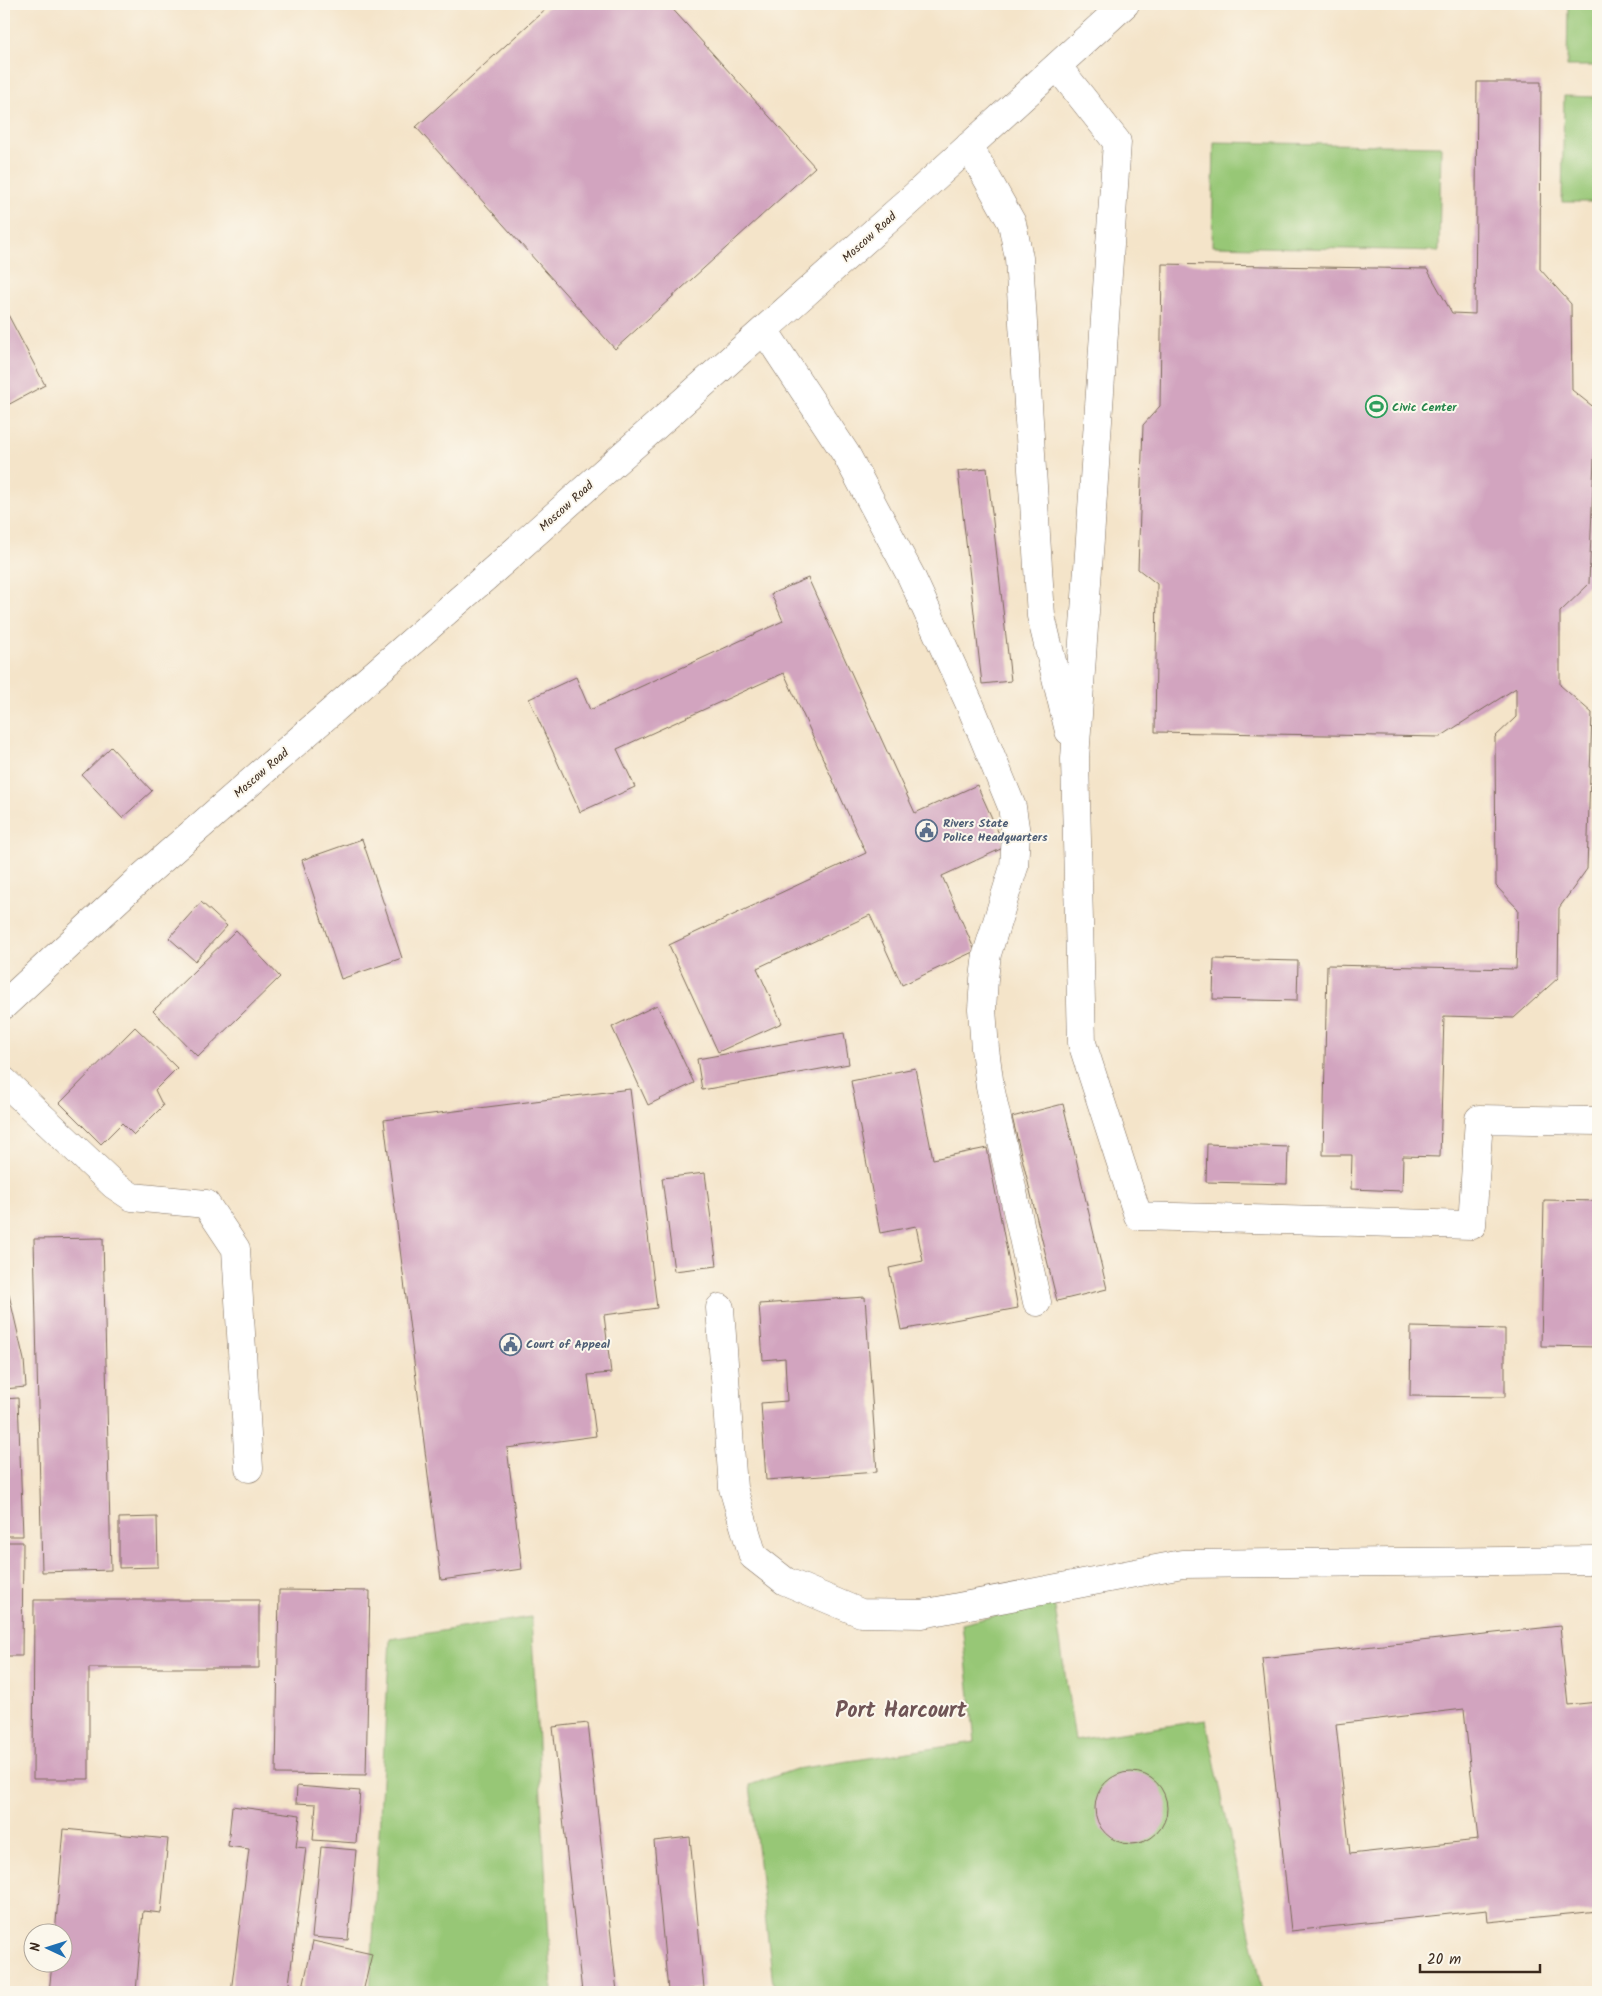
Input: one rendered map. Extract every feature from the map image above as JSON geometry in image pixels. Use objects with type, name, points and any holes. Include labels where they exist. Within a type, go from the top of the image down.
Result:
[{"type":"street","name":"Moscow Road","points":[[4,1005],[163,858],[495,569],[764,330],[1125,4]]},
{"type":"street","points":[[1057,66],[1117,142],[1075,759],[1082,1043],[1138,1216],[1472,1225],[1479,1119],[1598,1121]]},
{"type":"street","points":[[969,146],[1012,223],[1019,258],[1042,616],[1075,759]]},
{"type":"street","points":[[764,330],[846,454],[911,576],[971,707],[1012,807],[1016,834],[1014,867],[987,954],[982,1009],[990,1087],[1037,1302]]},
{"type":"street","points":[[4,1081],[114,1185],[132,1197],[206,1204],[236,1249],[249,1468]]},
{"type":"street","points":[[720,1308],[733,1488],[753,1556],[785,1581],[861,1613],[922,1614],[1182,1564],[1598,1560]]},
{"type":"green space","points":[[1568,4],[1598,4],[1598,66],[1567,66]]},
{"type":"green space","points":[[1564,96],[1598,97],[1598,202],[1562,202]]},
{"type":"green space","points":[[1214,142],[1441,146],[1439,251],[1212,246]]},
{"type":"green space","points":[[1054,1601],[1075,1740],[1206,1720],[1262,1992],[774,1992],[750,1785],[796,1769],[975,1742],[962,1624]]},
{"type":"green space","points":[[531,1617],[552,1992],[370,1992],[390,1639]]},
{"type":"building","points":[[551,4],[668,4],[815,167],[615,349],[416,127]]},
{"type":"building","name":"Civic Center","points":[[1477,82],[1541,82],[1540,269],[1571,304],[1572,390],[1596,409],[1589,584],[1560,612],[1560,685],[1592,713],[1587,869],[1559,908],[1558,978],[1514,1018],[1444,1016],[1440,1157],[1403,1156],[1402,1191],[1351,1189],[1352,1155],[1323,1155],[1327,965],[1516,969],[1518,909],[1496,886],[1495,737],[1516,717],[1516,688],[1440,737],[1155,732],[1157,584],[1138,569],[1143,425],[1160,406],[1162,264],[1427,269],[1452,313],[1475,314]]},
{"type":"building","points":[[4,307],[45,385],[4,407]]},
{"type":"building","points":[[987,468],[1011,681],[982,684],[958,471]]},
{"type":"building","name":"Rivers State Police Headquarters","points":[[808,578],[915,813],[977,785],[1005,847],[942,876],[975,951],[902,985],[870,915],[757,968],[782,1023],[718,1052],[669,945],[866,853],[784,673],[617,749],[635,787],[580,812],[529,699],[576,677],[590,710],[783,621],[771,594]]},
{"type":"building","points":[[111,747],[152,791],[122,818],[82,775]]},
{"type":"building","points":[[362,839],[402,958],[341,979],[302,860]]},
{"type":"building","points":[[201,902],[227,926],[195,961],[169,938]]},
{"type":"building","points":[[236,930],[280,977],[198,1057],[153,1011]]},
{"type":"building","points":[[1214,959],[1298,961],[1297,1001],[1213,999]]},
{"type":"building","points":[[657,1005],[694,1083],[648,1105],[612,1027]]},
{"type":"building","points":[[135,1027],[177,1068],[155,1090],[163,1106],[134,1135],[122,1123],[101,1144],[60,1103]]},
{"type":"building","points":[[844,1033],[849,1064],[702,1090],[697,1059]]},
{"type":"building","points":[[915,1068],[933,1159],[987,1148],[1018,1308],[901,1330],[889,1268],[923,1261],[916,1226],[880,1233],[851,1081]]},
{"type":"building","name":"Court of Appeal","points":[[630,1089],[657,1308],[604,1315],[611,1373],[588,1375],[596,1436],[507,1448],[522,1569],[441,1580],[384,1120]]},
{"type":"building","points":[[1063,1104],[1107,1289],[1057,1301],[1012,1117]]},
{"type":"building","points":[[1207,1144],[1288,1147],[1287,1184],[1206,1182]]},
{"type":"building","points":[[705,1173],[717,1266],[674,1271],[662,1178]]},
{"type":"building","points":[[1544,1200],[1598,1201],[1598,1347],[1541,1346]]},
{"type":"building","points":[[103,1238],[111,1570],[42,1572],[34,1239]]},
{"type":"building","points":[[4,1273],[24,1360],[26,1387],[4,1389]]},
{"type":"building","points":[[865,1297],[877,1472],[766,1480],[761,1403],[787,1401],[785,1358],[763,1360],[759,1304]]},
{"type":"building","points":[[1411,1327],[1505,1329],[1505,1397],[1410,1396]]},
{"type":"building","points":[[18,1398],[23,1536],[4,1536],[4,1399]]},
{"type":"building","points":[[157,1517],[158,1567],[119,1568],[119,1518]]},
{"type":"building","points":[[4,1542],[23,1542],[22,1656],[4,1656]]},
{"type":"building","points":[[279,1590],[370,1591],[366,1775],[276,1774]]},
{"type":"building","points":[[34,1600],[259,1600],[259,1668],[89,1668],[89,1779],[33,1779]]},
{"type":"building","points":[[1560,1626],[1568,1705],[1598,1702],[1598,1911],[1488,1922],[1487,1910],[1291,1931],[1262,1658]],"holes":[[[1464,1709],[1478,1840],[1350,1854],[1336,1724]]]},
{"type":"building","points":[[588,1723],[617,1992],[582,1992],[553,1727]]},
{"type":"building","points":[[1131,1772],[1151,1778],[1161,1788],[1167,1808],[1161,1828],[1151,1838],[1131,1844],[1111,1838],[1101,1828],[1095,1808],[1101,1788],[1111,1778]]},
{"type":"building","points":[[297,1786],[360,1791],[356,1843],[313,1840],[316,1804],[296,1803]]},
{"type":"building","points":[[232,1806],[300,1815],[296,1847],[306,1848],[288,1992],[231,1992],[249,1849],[228,1846]]},
{"type":"building","points":[[64,1829],[168,1839],[161,1913],[143,1911],[136,1992],[49,1992],[51,1974],[72,1974],[72,1924],[56,1924]]},
{"type":"building","points":[[690,1837],[704,1988],[668,1991],[654,1841]]},
{"type":"building","points":[[321,1847],[356,1850],[348,1940],[312,1937]]},
{"type":"building","points":[[313,1941],[372,1954],[363,1992],[302,1992]]},
{"type":"place","name":"Civic Center","points":[[1376,407]]},
{"type":"place","name":"Rivers State Police Headquarters","points":[[927,830]]},
{"type":"place","name":"Court of Appeal","points":[[510,1344]]},
{"type":"district","name":"Port Harcourt","points":[[901,1709]]}]
